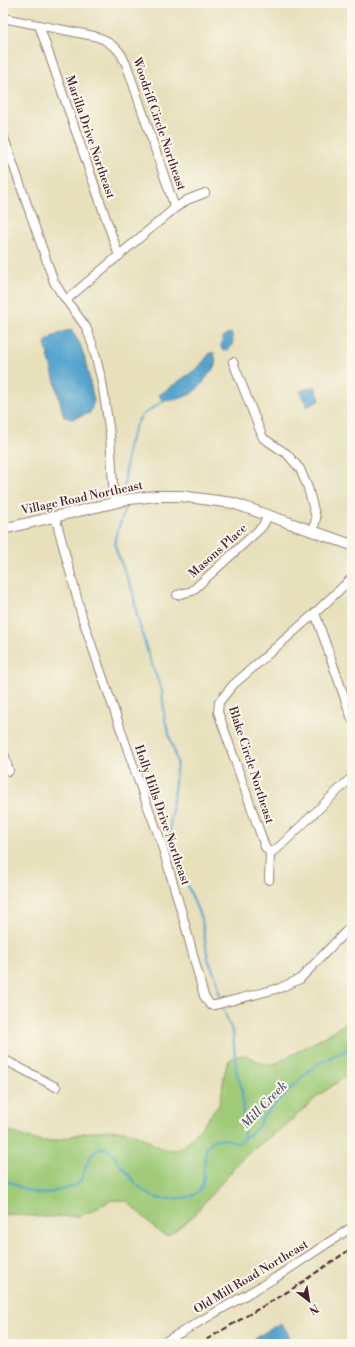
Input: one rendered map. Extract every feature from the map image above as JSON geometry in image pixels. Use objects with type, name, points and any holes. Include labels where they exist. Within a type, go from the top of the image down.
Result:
[{"type":"main road","name":"Village Road Northeast","points":[[3,529],[114,502],[150,497],[180,496],[233,503],[352,545]]},
{"type":"street","name":"Woodriff Circle Northeast","points":[[3,18],[94,36],[111,44],[121,54],[129,70],[175,208]]},
{"type":"street","name":"Marilla Drive Northeast","points":[[39,25],[118,256]]},
{"type":"street","points":[[3,135],[54,282],[89,333],[98,366],[111,441],[114,502]]},
{"type":"street","name":"Woodriff Circle Northeast","points":[[66,300],[175,208],[187,200],[205,193]]},
{"type":"street","points":[[233,362],[263,438],[287,454],[300,469],[308,488],[316,518],[313,532]]},
{"type":"street","name":"Holly Hills Drive Northeast","points":[[55,516],[83,620],[160,839],[204,996],[210,1005],[280,988],[300,979],[352,924]]},
{"type":"street","name":"Masons Place","points":[[177,595],[192,591],[262,527],[268,516]]},
{"type":"street","name":"Blake Circle Northeast","points":[[270,853],[266,847],[218,712],[219,702],[234,685],[352,578]]},
{"type":"street","points":[[315,613],[352,718]]},
{"type":"street","points":[[3,750],[9,771]]},
{"type":"street","points":[[269,880],[270,853],[278,848],[352,777]]},
{"type":"street","points":[[3,1059],[56,1087]]},
{"type":"street","name":"Old Mill Road Northeast","points":[[161,1344],[275,1278],[352,1227]]},
{"type":"green space","points":[[352,1019],[352,1073],[318,1096],[283,1128],[244,1157],[190,1219],[168,1236],[160,1233],[127,1201],[111,1200],[93,1211],[80,1216],[46,1217],[3,1214],[3,1129],[26,1137],[44,1141],[54,1141],[96,1131],[125,1131],[165,1149],[178,1149],[194,1136],[219,1105],[226,1067],[230,1059],[243,1055],[264,1064],[277,1063],[324,1037]]},
{"type":"water","points":[[71,330],[80,344],[85,359],[94,401],[90,413],[72,419],[64,417],[45,343],[53,336]]},
{"type":"water","points":[[231,333],[233,339],[232,346],[225,351],[222,350],[221,346],[223,337]]},
{"type":"water","points":[[210,353],[214,353],[215,365],[197,390],[183,398],[162,400],[159,395],[198,368]]},
{"type":"water","points":[[315,386],[320,400],[307,407],[300,391]]},
{"type":"water","points":[[279,1324],[286,1330],[291,1344],[246,1344],[254,1341],[257,1337]]},
{"type":"waterway","points":[[124,490],[128,447],[135,427],[142,415],[165,399]]},
{"type":"waterway","points":[[125,509],[115,538],[116,550],[133,592],[137,616],[149,657],[162,691],[165,720],[177,762],[170,829],[173,846],[202,921],[208,959],[217,980],[221,1001]]},
{"type":"waterway","points":[[223,1008],[233,1033],[236,1069],[242,1090],[244,1139]]},
{"type":"waterway","name":"Mill Creek","points":[[3,1180],[31,1192],[41,1194],[74,1186],[80,1182],[90,1157],[102,1147],[111,1152],[136,1183],[151,1196],[160,1199],[169,1199],[192,1195],[199,1191],[202,1185],[204,1178],[205,1153],[209,1144],[215,1139],[227,1139],[237,1143],[244,1139],[257,1128],[263,1117],[311,1069],[352,1047]]},
{"type":"railway","points":[[199,1344],[292,1289],[352,1248]]}]
